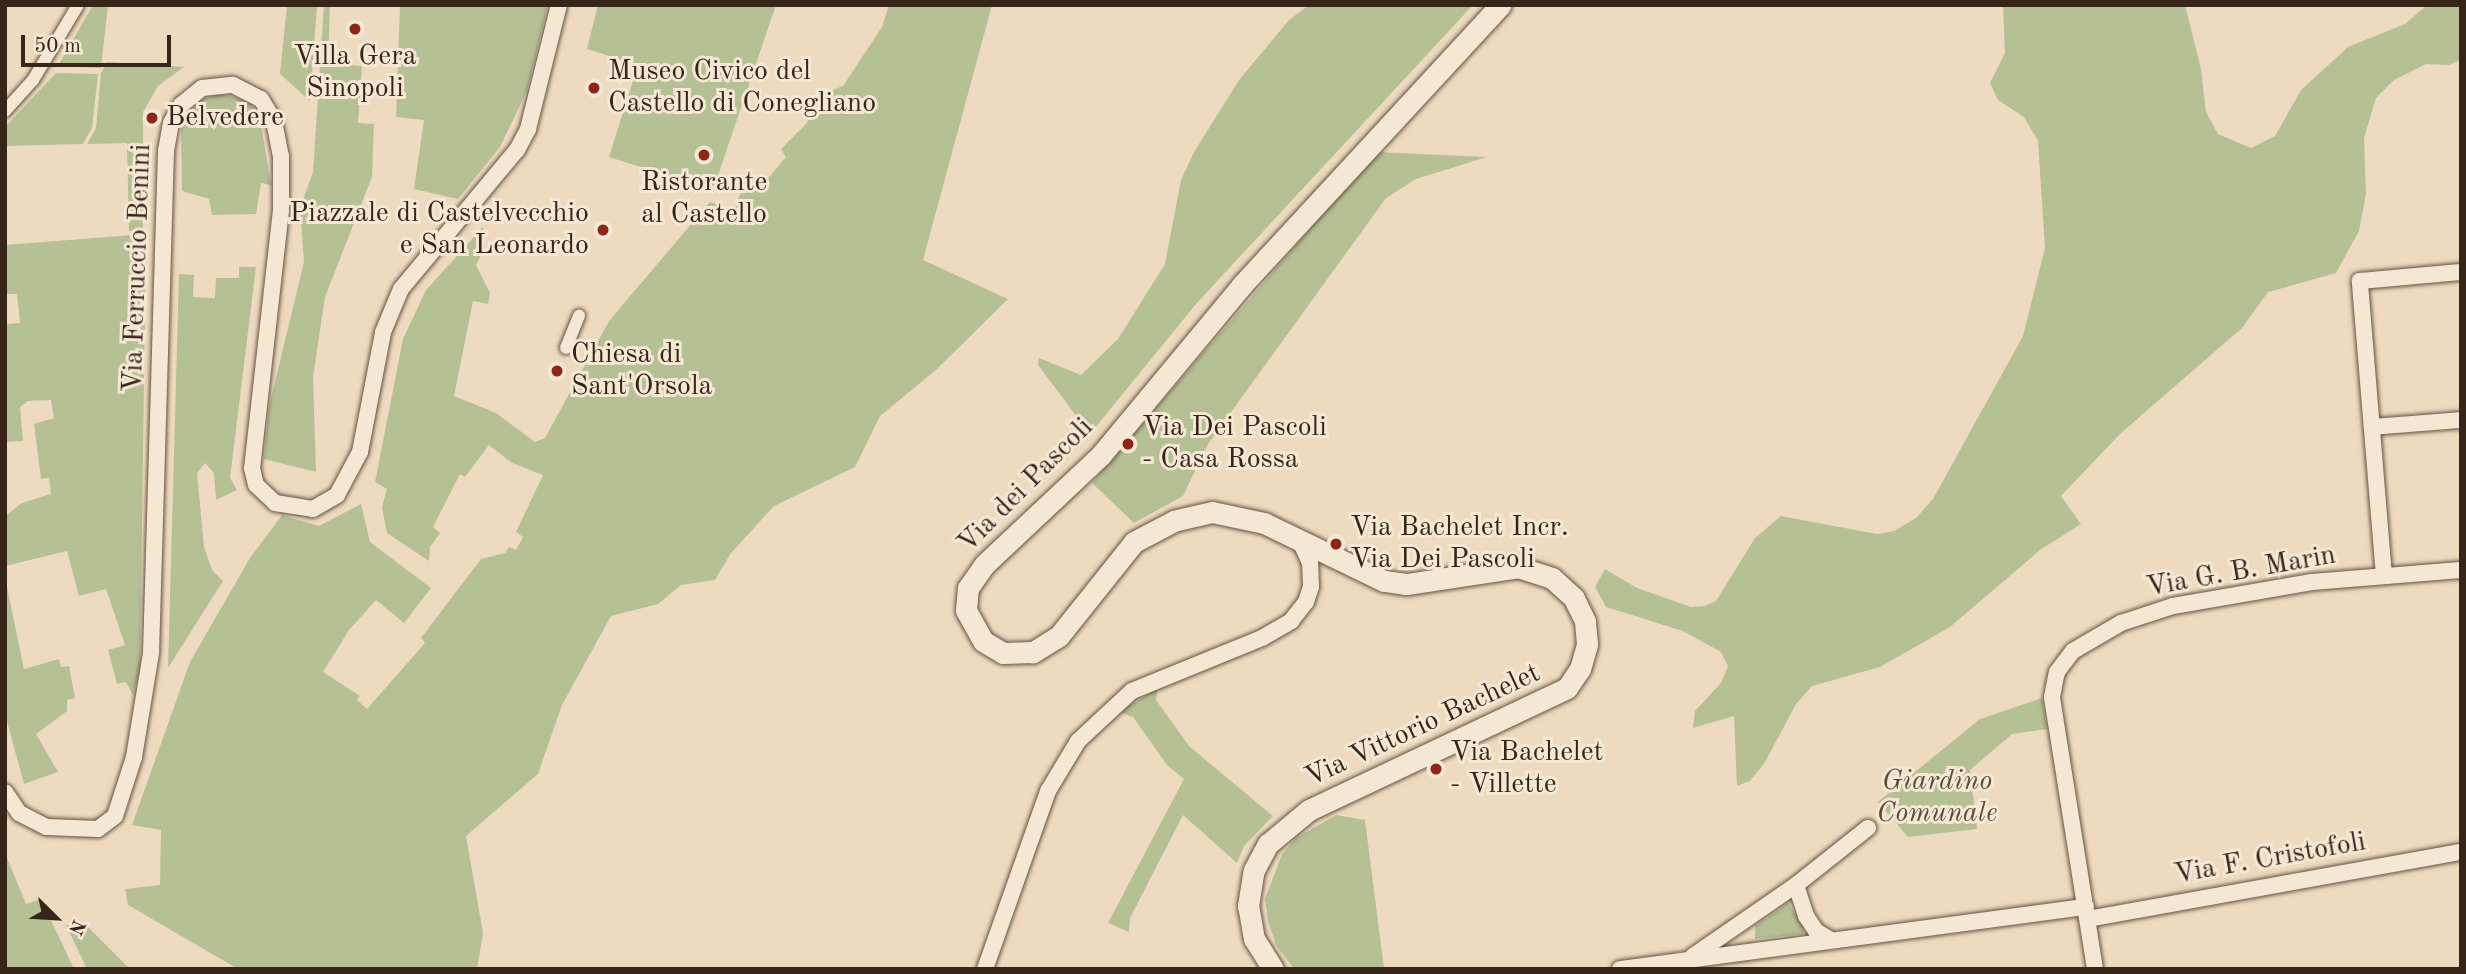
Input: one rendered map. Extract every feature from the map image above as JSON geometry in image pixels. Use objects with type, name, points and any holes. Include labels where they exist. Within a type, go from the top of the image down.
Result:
[{"type":"street","points":[[5,111],[33,80],[78,5]]},
{"type":"street","name":"Via Ferruccio Benini","points":[[5,792],[19,813],[47,827],[98,829],[115,816],[134,757],[151,653],[166,151],[171,123],[181,105],[212,85],[243,88],[269,109],[278,136],[281,210],[252,468],[256,485],[265,496],[298,509],[327,503],[349,476],[360,452],[383,332],[401,289],[517,150],[527,128],[559,5]]},
{"type":"street","name":"Via dei Pascoli","points":[[1301,542],[1264,523],[1229,513],[1192,515],[1149,530],[1110,568],[1059,636],[1033,652],[1019,655],[991,647],[976,633],[966,610],[968,588],[977,572],[1101,455],[1242,285],[1500,5]]},
{"type":"street","points":[[2384,576],[2360,281],[2461,272]]},
{"type":"street","points":[[566,348],[579,315]]},
{"type":"street","points":[[2372,428],[2461,420]]},
{"type":"street","points":[[985,969],[1048,791],[1078,741],[1132,691],[1262,638],[1291,621],[1306,603],[1311,587],[1310,563],[1301,542]]},
{"type":"street","name":"Via Vittorio Bachelet","points":[[1273,969],[1254,939],[1248,906],[1254,870],[1277,834],[1309,810],[1556,696],[1575,680],[1587,644],[1585,621],[1574,598],[1542,572],[1519,567],[1397,584],[1368,576],[1301,542]]},
{"type":"street","name":"Via G. B. Marin","points":[[2095,969],[2053,697],[2057,672],[2069,656],[2085,642],[2149,612],[2312,582],[2461,570]]},
{"type":"street","points":[[1688,959],[1796,885],[1868,828]]},
{"type":"street","name":"Via F. Cristofoli","points":[[2087,913],[2461,852]]},
{"type":"street","points":[[1796,885],[1806,916],[1816,931],[1831,940]]},
{"type":"street","points":[[1620,969],[1831,940],[2087,913]]},
{"type":"green space","points":[[93,5],[108,5],[101,68],[58,66]]},
{"type":"green space","points":[[287,5],[317,5],[310,101],[280,74]]},
{"type":"green space","points":[[324,5],[330,5],[328,64],[362,66],[358,123],[374,124],[372,177],[325,297],[313,377],[316,472],[264,459],[269,407],[304,262],[300,208],[313,172]]},
{"type":"green space","points":[[400,5],[548,5],[527,91],[500,147],[458,199],[414,189],[424,120],[396,117]]},
{"type":"green space","points":[[598,5],[776,5],[713,190],[609,157],[638,65],[587,49]]},
{"type":"green space","points":[[889,5],[992,5],[923,260],[1008,299],[937,369],[880,416],[855,467],[774,506],[731,553],[715,580],[681,585],[658,604],[611,616],[562,705],[538,774],[466,836],[483,933],[477,969],[238,969],[128,905],[125,889],[160,885],[161,830],[132,825],[190,662],[250,558],[282,515],[319,526],[361,504],[370,542],[431,588],[404,623],[376,600],[349,630],[323,672],[360,696],[357,700],[367,709],[425,643],[421,638],[481,559],[505,553],[509,547],[516,550],[523,537],[516,532],[543,475],[512,463],[489,445],[465,477],[460,474],[433,527],[440,533],[430,547],[429,561],[387,533],[382,507],[387,489],[375,482],[403,339],[426,290],[483,227],[485,248],[476,265],[490,293],[488,304],[473,301],[454,396],[496,413],[535,442],[545,438],[609,321],[710,202],[734,210],[747,177],[763,184],[786,157],[781,149],[806,124],[825,93],[843,86],[882,27]]},
{"type":"green space","points":[[1309,5],[1473,5],[1196,304],[1090,434],[1038,365],[1039,358],[1081,375],[1118,339],[1165,264],[1181,180],[1194,152],[1239,80],[1289,20]]},
{"type":"green space","points":[[2003,5],[2185,5],[2201,69],[2206,112],[2218,134],[2251,148],[2275,136],[2301,90],[2348,47],[2405,24],[2426,6],[2461,5],[2461,60],[2449,65],[2426,64],[2394,80],[2376,98],[2364,138],[2366,194],[2359,231],[2336,273],[2268,292],[2242,328],[2120,434],[2061,496],[2081,524],[2040,550],[1950,627],[1880,667],[1812,686],[1796,704],[1765,762],[1750,781],[1737,786],[1734,716],[1693,728],[1695,711],[1721,683],[1728,666],[1721,652],[1683,631],[1606,607],[1595,587],[1605,569],[1637,588],[1691,607],[1704,606],[1716,601],[1755,538],[1781,516],[1877,534],[1894,531],[1916,518],[1933,499],[2023,336],[2045,248],[2038,141],[2024,117],[1998,100],[1990,83],[2005,53]]},
{"type":"green space","points":[[107,62],[184,67],[158,86],[143,112],[143,231],[129,231],[127,143],[87,144],[96,128],[101,73]]},
{"type":"green space","points":[[56,73],[98,74],[92,128],[83,144],[5,146],[5,127]]},
{"type":"green space","points":[[221,94],[249,101],[260,118],[271,185],[261,183],[256,214],[212,215],[209,199],[182,191],[181,129],[186,116],[202,99]]},
{"type":"green space","points":[[1376,152],[1487,157],[1416,179],[1386,198],[1208,444],[1183,496],[1134,523],[1092,483]]},
{"type":"green space","points":[[146,234],[140,668],[133,695],[126,682],[117,684],[108,650],[125,645],[106,589],[79,596],[67,551],[5,566],[5,516],[22,503],[51,494],[49,478],[41,479],[34,424],[54,418],[51,400],[28,401],[20,407],[23,441],[5,442],[5,324],[20,323],[17,294],[5,294],[5,245]]},
{"type":"green space","points":[[239,267],[256,267],[230,478],[237,490],[216,500],[214,473],[205,463],[197,473],[204,547],[212,570],[223,581],[168,668],[179,274],[194,275],[193,297],[215,298],[216,278],[239,278]]},
{"type":"green space","points":[[5,577],[24,669],[59,659],[61,667],[69,666],[75,698],[67,700],[67,711],[36,734],[58,772],[24,784],[5,714]]},
{"type":"green space","points":[[1158,688],[1156,700],[1189,746],[1273,816],[1244,846],[1237,863],[1183,815],[1130,918],[1129,932],[1108,923],[1184,779],[1167,765],[1133,717],[1119,712]]},
{"type":"green space","name":"Giardino Comunale","points":[[2042,698],[2047,729],[2012,734],[1970,770],[1977,829],[1908,837],[1878,802],[1980,719]]},
{"type":"green space","points":[[1336,815],[1365,820],[1384,969],[1294,969],[1276,945],[1268,921],[1265,899],[1282,854],[1296,838]]},
{"type":"green space","points":[[5,853],[26,904],[41,899],[74,969],[5,969]]},
{"type":"green space","points":[[1788,903],[1804,927],[1803,934],[1755,939],[1755,926]]},
{"type":"green space","points":[[78,923],[89,928],[130,969],[87,969],[66,925]]},
{"type":"place","name":"Villa Gera Sinopoli","points":[[355,29]]},
{"type":"place","name":"Museo Civico del Castello di Conegliano","points":[[594,88]]},
{"type":"place","name":"Belvedere","points":[[152,118]]},
{"type":"place","name":"Ristorante al Castello","points":[[704,155]]},
{"type":"place","name":"Piazzale di Castelvecchio e San Leonardo","points":[[603,230]]},
{"type":"place","name":"Chiesa di Sant'Orsola","points":[[557,371]]},
{"type":"place","name":"Via Dei Pascoli - Casa Rossa","points":[[1128,444]]},
{"type":"place","name":"Via Bachelet Incr. Via Dei Pascoli","points":[[1336,544]]},
{"type":"place","name":"Via Bachelet - Villette","points":[[1436,769]]}]
